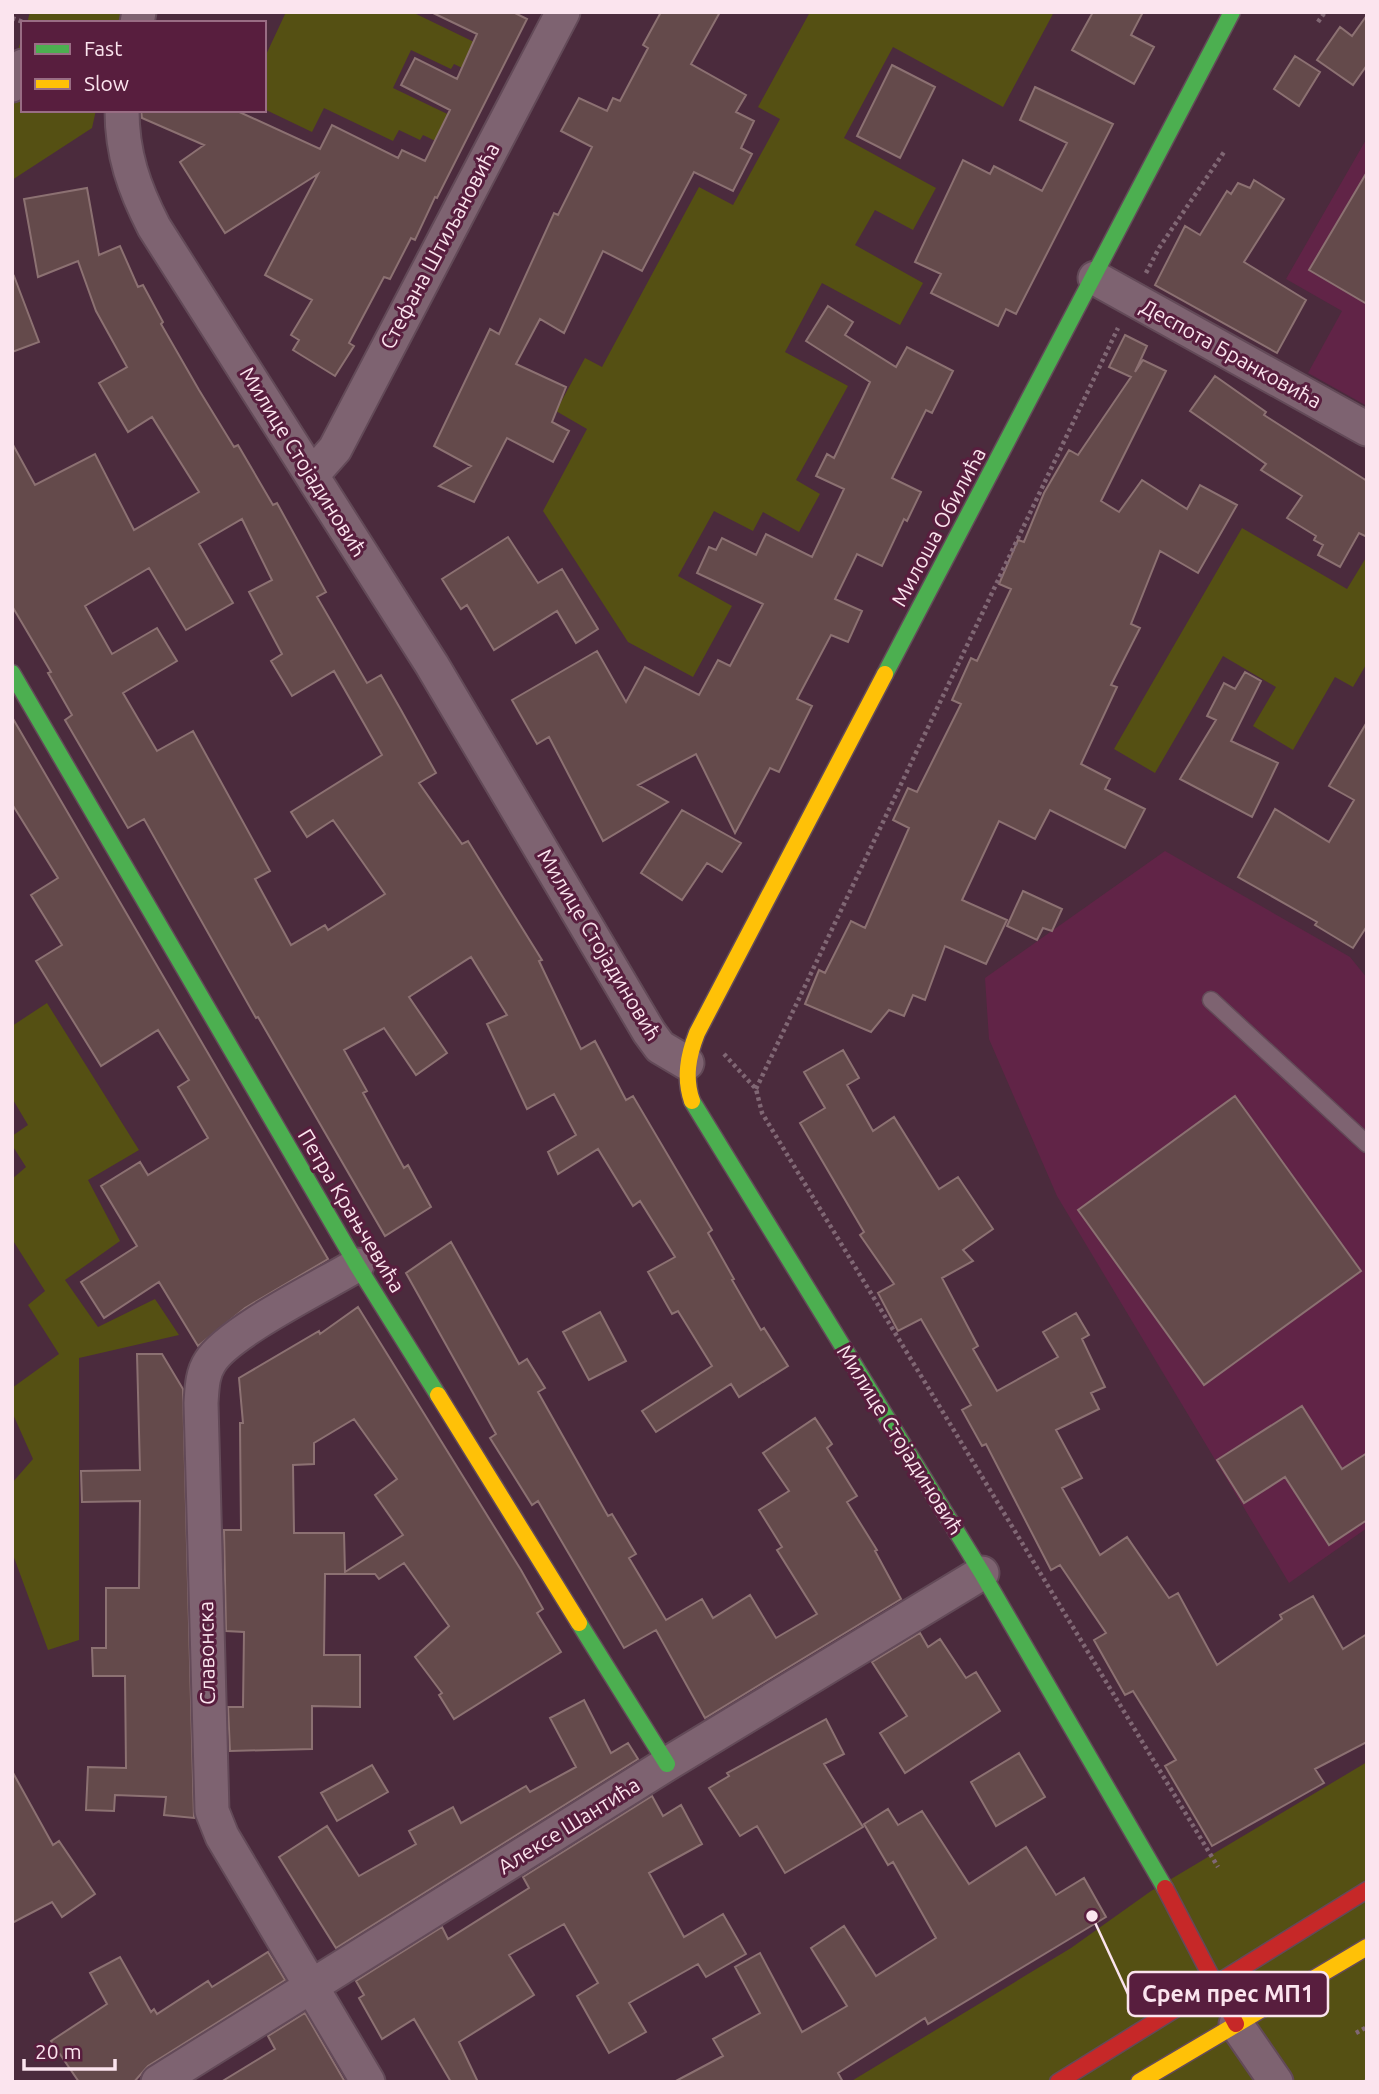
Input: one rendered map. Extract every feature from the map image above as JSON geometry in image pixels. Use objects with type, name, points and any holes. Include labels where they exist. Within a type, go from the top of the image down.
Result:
[{"type":"street","name":"Стефана Штиљановића","points":[[312,475],[335,449],[562,12]]},
{"type":"street","name":"Милоша Обилића","points":[[687,1063],[700,1027],[1233,12]]},
{"type":"street","points":[[12,85],[21,69]]},
{"type":"street","name":"Милице Стојадиновић","points":[[122,112],[126,160],[135,190],[154,227],[432,665],[649,1032],[660,1047],[687,1063],[685,1079],[695,1110],[982,1573],[1171,1898],[1236,2024]]},
{"type":"street","name":"Деспота Бранковића","points":[[1095,278],[1367,429]]},
{"type":"street","name":"Петра Крањчевића","points":[[12,673],[357,1265],[667,1764]]},
{"type":"street","name":"Славонска","points":[[357,1265],[229,1340],[209,1363],[202,1387],[212,1811],[222,1836],[368,2082]]},
{"type":"street","name":"Алексе Шантића","points":[[158,2082],[311,1989],[667,1764],[982,1573]]},
{"type":"street","points":[[1058,2082],[1367,1890]]},
{"type":"street","points":[[1139,2082],[1367,1947]]},
{"type":"street","points":[[1236,2024],[1276,2082]]},
{"type":"lane","points":[[1211,1000],[1367,1144]]},
{"type":"path","points":[[1318,22],[1325,12]]},
{"type":"path","points":[[756,1088],[1132,299],[1159,248],[1224,152]]},
{"type":"path","points":[[700,1027],[756,1088],[762,1113],[1219,1867]]},
{"type":"path","points":[[1356,2033],[1367,2027]]},
{"type":"shaded area","points":[[30,12],[122,12],[120,21],[28,21]]},
{"type":"shaded area","points":[[286,12],[412,12],[503,56],[491,82],[454,64],[451,69],[411,50],[393,88],[462,121],[450,148],[423,135],[420,140],[399,130],[393,141],[324,108],[312,132],[266,110],[266,55]]},
{"type":"shaded area","points":[[810,12],[1054,12],[1003,107],[893,47],[844,138],[936,188],[913,230],[875,210],[855,245],[923,283],[900,325],[822,283],[785,352],[848,386],[796,480],[820,494],[799,532],[763,512],[753,531],[714,511],[678,576],[732,606],[693,677],[628,642],[543,511],[587,429],[556,411],[585,358],[602,367],[699,187],[733,205],[780,119],[758,107]]},
{"type":"shaded area","points":[[21,41],[21,112],[96,112],[92,128],[12,180],[12,67]]},
{"type":"shaded area","points":[[1367,138],[1367,406],[1308,373],[1342,311],[1286,279]]},
{"type":"shaded area","points":[[1242,528],[1347,589],[1367,556],[1367,663],[1353,687],[1335,677],[1293,750],[1253,726],[1276,687],[1223,656],[1155,773],[1114,749]]},
{"type":"shaded area","points":[[1165,851],[1350,957],[1367,978],[1367,1528],[1289,1583],[1057,1196],[989,1039],[985,978]]},
{"type":"shaded area","points":[[47,1003],[139,1150],[88,1180],[120,1241],[65,1280],[98,1327],[155,1299],[179,1335],[79,1358],[79,1640],[48,1650],[12,1552],[12,1483],[33,1459],[12,1412],[12,1388],[59,1354],[28,1305],[45,1291],[12,1239],[12,1179],[26,1167],[12,1145],[12,1136],[28,1125],[12,1098],[12,1026]]},
{"type":"shaded area","points":[[1367,1762],[1367,2082],[850,2082],[1071,1948],[1151,1891]]},
{"type":"building","points":[[431,12],[513,12],[527,19],[415,240],[411,238],[390,279],[384,277],[349,343],[354,346],[335,376],[293,350],[299,340],[291,335],[312,300],[265,275],[318,174],[225,233],[180,162],[204,145],[142,118],[141,112],[239,112],[320,149],[332,125],[398,158],[402,150],[425,161],[450,110],[401,85],[415,58],[457,79],[477,34]]},
{"type":"building","points":[[661,12],[720,12],[691,64],[746,95],[736,112],[754,121],[741,148],[752,154],[733,191],[694,172],[642,271],[603,251],[564,333],[540,319],[516,364],[566,387],[552,422],[569,431],[553,462],[507,438],[474,502],[439,486],[471,466],[434,446],[490,329],[499,334],[554,213],[558,215],[592,147],[561,131],[579,98],[607,111],[613,98],[620,101],[648,48],[643,45]]},
{"type":"building","points":[[1093,12],[1143,12],[1131,35],[1154,47],[1134,84],[1072,50]]},
{"type":"building","points":[[1367,15],[1367,65],[1353,85],[1317,60],[1340,27],[1352,36]]},
{"type":"building","points":[[1295,56],[1320,72],[1299,106],[1274,89]]},
{"type":"building","points":[[892,65],[935,87],[900,158],[857,136]]},
{"type":"building","points":[[1035,87],[1113,124],[1016,314],[1006,309],[998,326],[931,293],[941,274],[915,262],[963,160],[990,174],[994,166],[1042,191],[1067,143],[1020,120]]},
{"type":"building","points":[[1367,172],[1367,304],[1309,270]]},
{"type":"building","points":[[1254,180],[1284,199],[1244,262],[1306,300],[1277,353],[1155,285],[1185,226],[1200,235],[1227,191],[1231,194],[1238,183],[1250,188]]},
{"type":"building","points":[[87,188],[99,255],[120,246],[138,287],[143,285],[163,322],[161,324],[199,390],[234,447],[238,445],[273,505],[277,503],[326,592],[317,597],[367,683],[381,675],[401,710],[436,773],[419,783],[462,844],[468,841],[542,960],[539,961],[581,1049],[595,1041],[626,1100],[633,1096],[712,1230],[708,1233],[734,1279],[732,1280],[761,1330],[764,1328],[788,1366],[739,1397],[731,1384],[656,1432],[642,1411],[712,1366],[678,1311],[672,1314],[648,1272],[675,1257],[640,1201],[633,1206],[598,1149],[558,1174],[548,1152],[576,1135],[554,1094],[527,1109],[487,1024],[507,1015],[471,957],[409,997],[447,1053],[416,1075],[384,1028],[344,1050],[367,1091],[363,1093],[404,1168],[408,1165],[431,1207],[385,1236],[258,1017],[256,1018],[144,819],[128,828],[65,720],[72,715],[48,673],[51,672],[12,606],[12,443],[35,485],[95,454],[134,530],[199,492],[152,417],[128,432],[99,383],[127,367],[96,311],[78,261],[38,277],[24,199]],"holes":[[[242,519],[272,580],[249,592],[282,654],[271,661],[292,696],[334,671],[382,755],[291,812],[307,837],[333,820],[385,894],[328,930],[325,925],[291,945],[255,879],[270,871],[193,731],[157,751],[123,693],[177,661],[157,628],[112,654],[85,606],[149,568],[186,630],[233,603],[199,544]]]},
{"type":"building","points":[[14,276],[39,342],[12,352],[12,277]]},
{"type":"building","points":[[828,306],[853,322],[845,335],[896,367],[907,347],[953,371],[932,413],[926,410],[892,478],[921,492],[907,521],[904,519],[882,566],[857,554],[835,599],[862,611],[848,642],[831,635],[797,699],[812,706],[779,772],[770,768],[735,833],[696,754],[638,785],[668,802],[603,841],[549,737],[537,744],[512,700],[597,651],[626,702],[645,667],[699,695],[718,660],[730,666],[763,604],[697,573],[709,547],[716,550],[722,538],[756,555],[766,534],[812,557],[844,489],[816,476],[827,454],[834,458],[870,382],[806,341]]},
{"type":"building","points":[[1125,335],[1147,346],[1135,372],[1143,360],[1166,371],[1101,501],[1119,512],[1142,480],[1187,509],[1200,485],[1237,505],[1198,573],[1160,551],[1131,624],[1140,628],[1111,685],[1117,687],[1081,764],[1110,779],[1105,789],[1145,809],[1125,848],[1050,810],[1035,839],[999,821],[962,900],[1007,920],[986,964],[945,946],[925,1000],[913,995],[904,1016],[889,1010],[871,1032],[805,1004],[819,970],[825,973],[851,921],[865,928],[909,828],[893,820],[908,788],[917,792],[961,704],[952,700],[971,658],[977,661],[1011,589],[999,584],[1018,540],[1024,542],[1044,493],[1069,450],[1078,455],[1131,377],[1109,367]]},
{"type":"building","points":[[1215,376],[1266,412],[1264,415],[1367,481],[1367,537],[1359,533],[1340,567],[1318,555],[1323,545],[1314,540],[1316,536],[1287,518],[1302,496],[1261,470],[1266,464],[1190,411]]},
{"type":"building","points":[[508,537],[538,583],[562,569],[598,629],[576,643],[557,611],[494,650],[467,605],[461,609],[442,579]]},
{"type":"building","points":[[1245,672],[1261,681],[1231,741],[1278,763],[1252,817],[1180,779],[1216,720],[1207,716],[1224,683],[1235,689]]},
{"type":"building","points":[[12,717],[328,1259],[245,1308],[198,1346],[159,1282],[104,1318],[81,1282],[137,1246],[101,1186],[140,1162],[148,1175],[208,1138],[178,1087],[189,1080],[158,1030],[101,1066],[36,961],[62,945],[31,895],[58,878],[12,804]]},
{"type":"building","points":[[1367,722],[1367,926],[1353,948],[1315,925],[1317,922],[1238,877],[1275,809],[1329,842],[1354,800],[1329,786]]},
{"type":"building","points":[[682,810],[741,843],[722,872],[707,863],[682,900],[641,873]]},
{"type":"building","points":[[1023,891],[1062,909],[1052,931],[1043,928],[1037,940],[1007,926]]},
{"type":"building","points":[[843,1050],[859,1078],[847,1085],[873,1131],[894,1117],[939,1189],[958,1177],[993,1229],[963,1250],[973,1261],[942,1278],[978,1346],[973,1349],[997,1391],[1058,1357],[1043,1332],[1076,1313],[1089,1335],[1082,1339],[1105,1387],[1091,1393],[1099,1409],[1056,1430],[1082,1478],[1062,1488],[1100,1555],[1127,1537],[1169,1598],[1178,1593],[1217,1665],[1282,1619],[1280,1615],[1313,1596],[1343,1649],[1367,1634],[1367,1742],[1315,1769],[1324,1783],[1212,1846],[1165,1766],[1176,1760],[1133,1691],[1125,1695],[1094,1640],[1106,1633],[1060,1565],[1051,1570],[986,1444],[982,1446],[962,1410],[971,1405],[921,1319],[898,1331],[878,1293],[894,1284],[860,1235],[864,1232],[800,1123],[825,1108],[804,1072]]},
{"type":"building","points":[[1235,1096],[1361,1271],[1204,1385],[1078,1210]]},
{"type":"building","points":[[451,1242],[519,1364],[527,1359],[545,1388],[538,1392],[608,1516],[612,1514],[636,1554],[629,1558],[666,1620],[702,1599],[713,1618],[750,1595],[776,1638],[817,1614],[777,1550],[782,1547],[759,1510],[789,1491],[763,1453],[815,1418],[832,1444],[827,1448],[857,1496],[847,1502],[877,1550],[875,1551],[901,1599],[705,1718],[656,1630],[624,1648],[538,1501],[532,1505],[490,1438],[496,1434],[406,1273]]},
{"type":"building","points":[[358,1307],[521,1570],[543,1609],[537,1613],[561,1652],[454,1719],[439,1695],[442,1693],[415,1657],[449,1626],[404,1563],[379,1579],[375,1574],[325,1574],[324,1655],[360,1655],[360,1707],[312,1706],[312,1749],[230,1751],[228,1707],[243,1707],[244,1632],[226,1631],[224,1530],[241,1530],[240,1423],[243,1423],[239,1378],[319,1331],[320,1334]],"holes":[[[354,1419],[397,1479],[375,1495],[403,1535],[345,1572],[344,1533],[294,1533],[293,1465],[314,1464],[314,1443]]]},
{"type":"building","points":[[600,1312],[626,1361],[589,1380],[563,1332]]},
{"type":"building","points":[[137,1354],[162,1354],[183,1389],[194,1818],[164,1815],[166,1797],[115,1795],[114,1811],[86,1810],[88,1767],[126,1768],[125,1676],[93,1676],[92,1648],[106,1648],[106,1588],[139,1588],[140,1501],[82,1502],[81,1471],[140,1470]]},
{"type":"building","points":[[1302,1406],[1342,1469],[1367,1453],[1367,1520],[1329,1545],[1285,1477],[1244,1503],[1217,1460]]},
{"type":"building","points":[[920,1633],[928,1647],[940,1639],[966,1678],[976,1672],[1000,1711],[905,1773],[880,1733],[907,1716],[872,1662]]},
{"type":"building","points":[[584,1700],[611,1753],[628,1743],[638,1759],[336,1948],[279,1857],[327,1826],[359,1876],[416,1844],[409,1831],[453,1807],[461,1823],[526,1786],[530,1792],[576,1767],[550,1718]]},
{"type":"building","points":[[826,1719],[844,1754],[824,1764],[863,1827],[785,1873],[757,1826],[740,1836],[709,1788],[729,1776],[727,1773]]},
{"type":"building","points":[[1019,1753],[1045,1797],[996,1826],[971,1782]]},
{"type":"building","points":[[372,1765],[388,1792],[337,1821],[321,1793]]},
{"type":"building","points":[[12,1771],[53,1845],[59,1841],[95,1894],[62,1917],[52,1902],[12,1923]]},
{"type":"building","points":[[652,1796],[663,1816],[681,1805],[702,1844],[649,1873],[684,1937],[723,1914],[746,1954],[706,1977],[698,1964],[629,2003],[646,2032],[609,2053],[577,1996],[598,1983],[564,1924],[509,1955],[534,1995],[459,2042],[478,2082],[451,2082],[414,2019],[382,2039],[359,1998],[364,1995],[356,1981],[442,1927],[448,1939],[529,1888],[523,1877]]},
{"type":"building","points":[[888,1809],[898,1825],[922,1811],[969,1884],[1026,1847],[1056,1895],[1084,1878],[1106,1917],[928,2024],[925,2018],[838,2073],[843,2082],[674,2082],[723,2056],[713,2039],[760,2013],[735,1967],[760,1953],[802,2032],[847,2006],[811,1948],[844,1926],[876,1976],[936,1938],[893,1862],[888,1865],[864,1824]]},
{"type":"building","points":[[268,1952],[285,1980],[148,2066],[134,2082],[79,2082],[51,2041],[107,2004],[90,1973],[120,1957],[151,2012],[154,2009],[157,2014],[208,1981],[212,1987]]},
{"type":"building","points":[[305,2013],[345,2082],[221,2082],[275,2049],[268,2036]]},
{"type":"traffic: fast","points":[[885,674],[1232,12]]},
{"type":"traffic: fast","points":[[12,673],[357,1265],[438,1395]]},
{"type":"traffic: fast","points":[[692,1101],[982,1573],[1165,1888]]},
{"type":"traffic: fast","points":[[579,1623],[667,1764]]},
{"type":"traffic: slow","points":[[692,1101],[688,1067],[697,1033],[885,674]]},
{"type":"traffic: slow","points":[[438,1395],[579,1623]]},
{"type":"traffic: slow","points":[[1139,2082],[1367,1947]]},
{"type":"traffic: jam","points":[[1165,1888],[1236,2024]]},
{"type":"traffic: jam","points":[[1058,2082],[1367,1890]]},
{"type":"place","name":"Срем прес МП1","points":[[1092,1916]]}]
